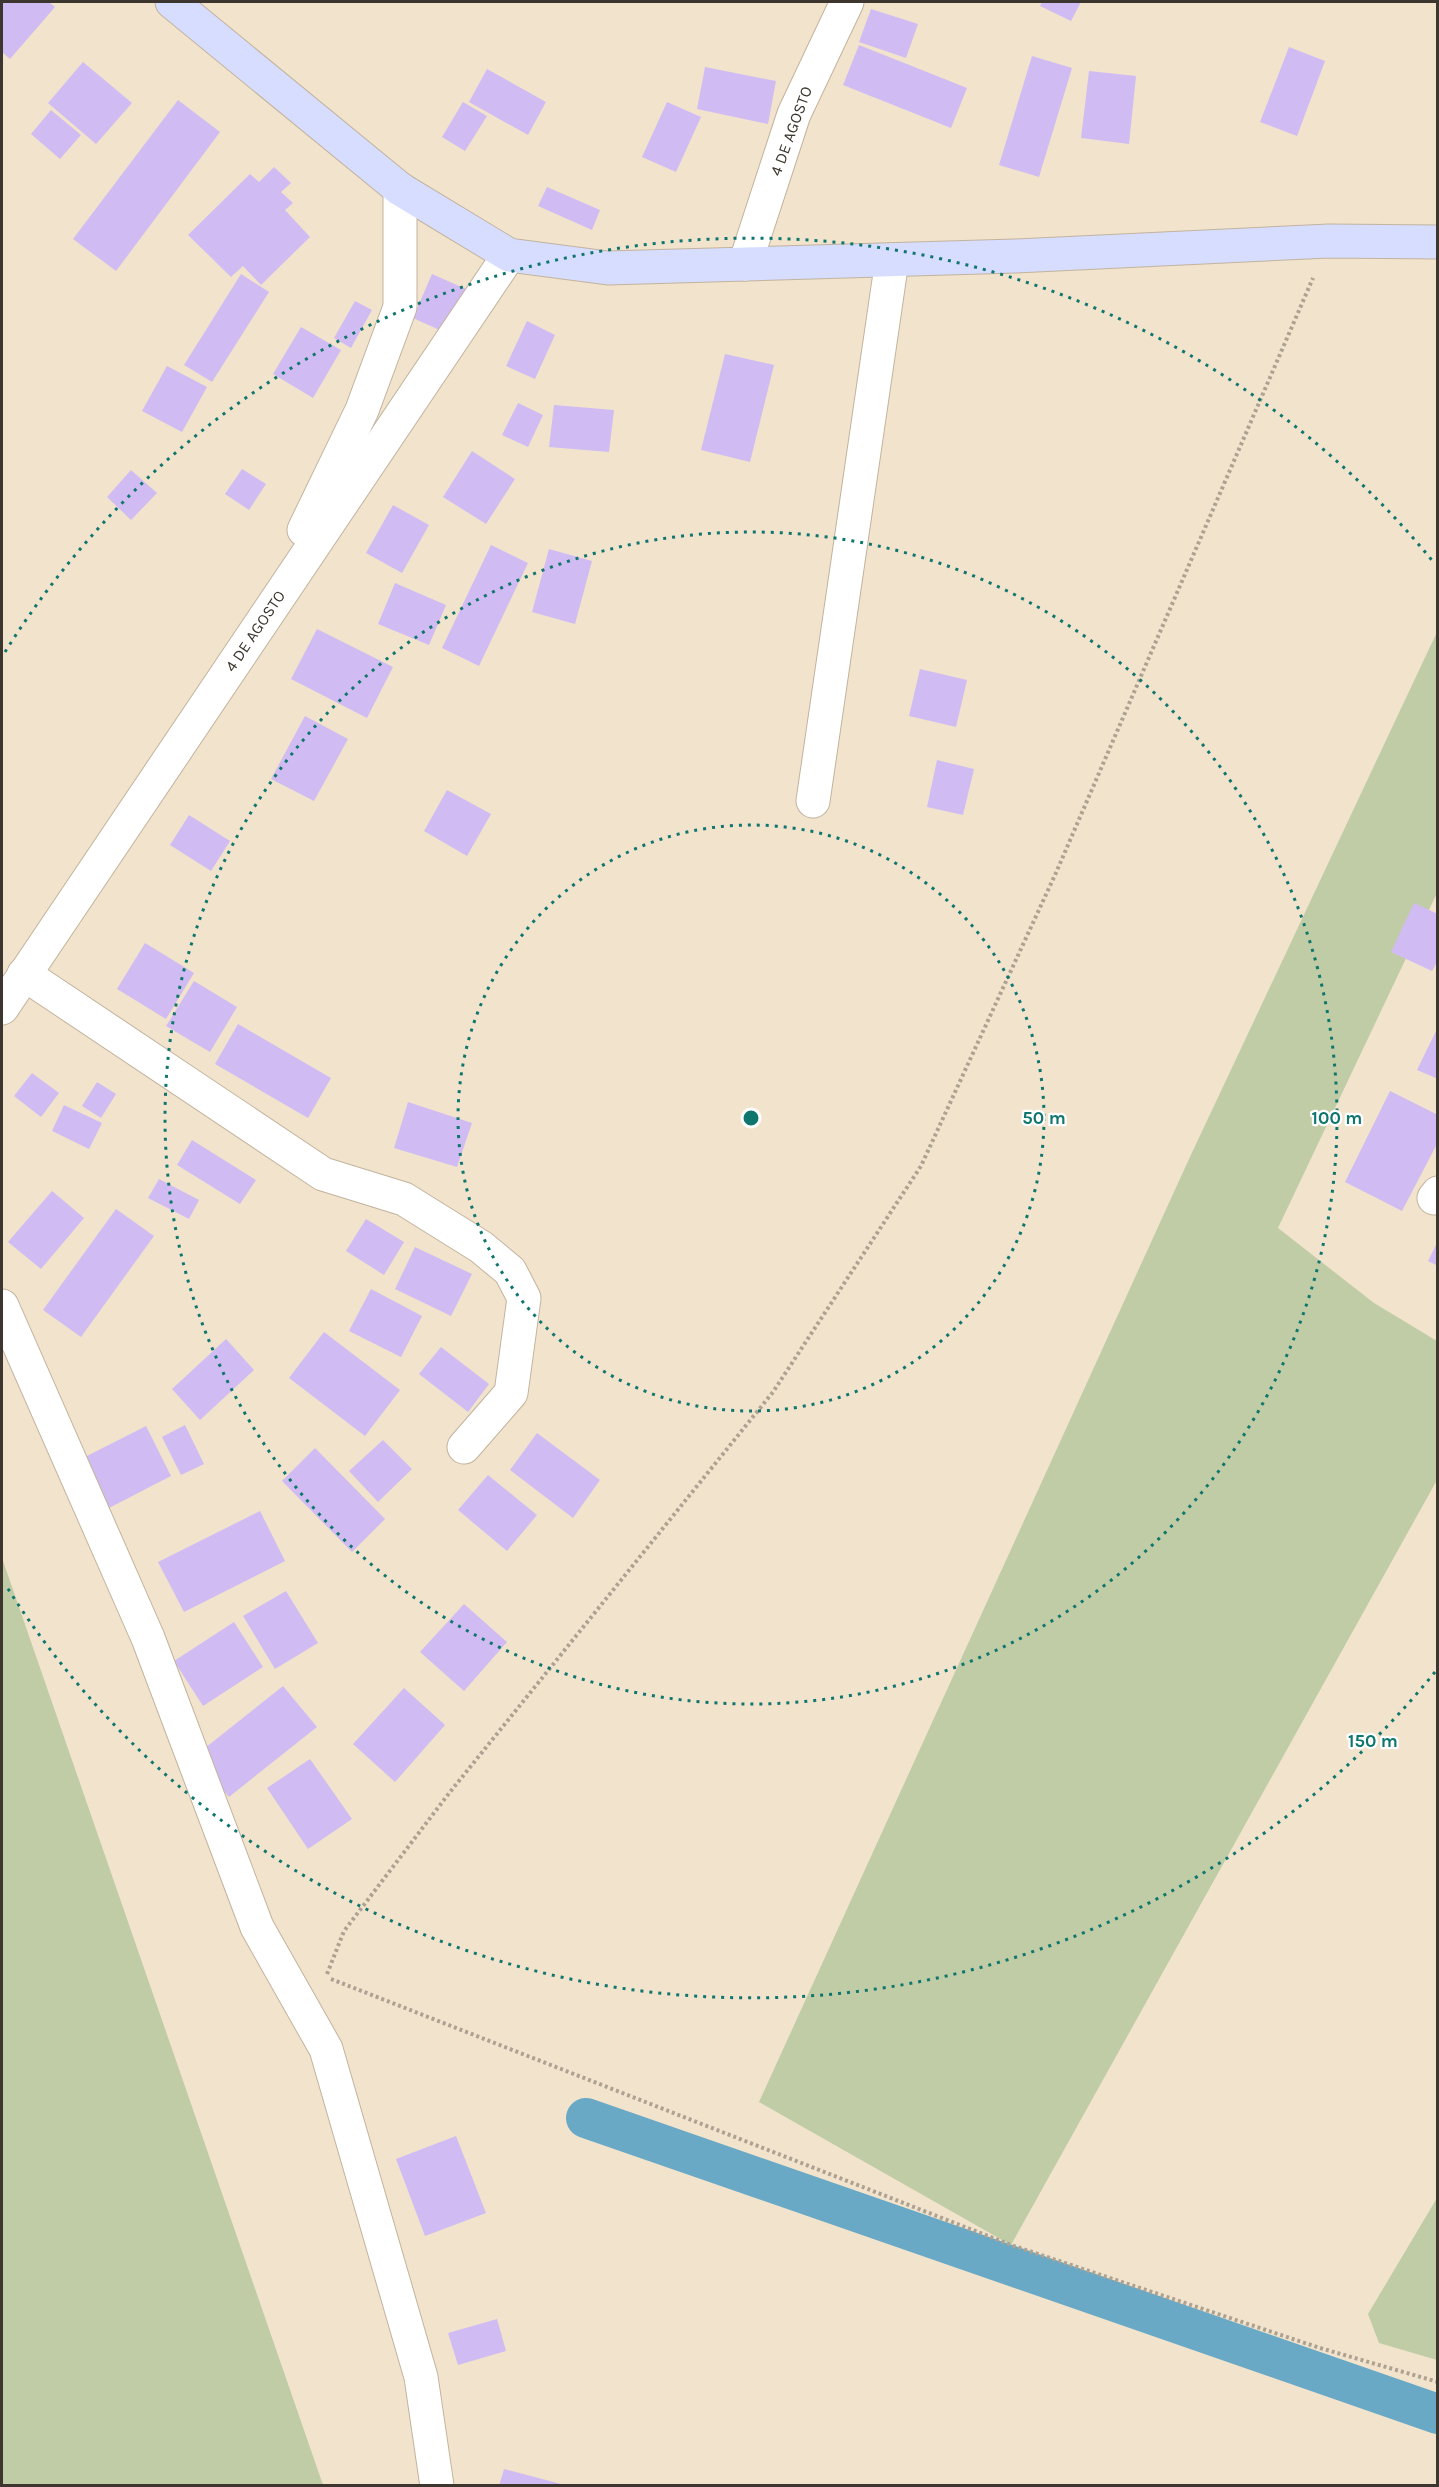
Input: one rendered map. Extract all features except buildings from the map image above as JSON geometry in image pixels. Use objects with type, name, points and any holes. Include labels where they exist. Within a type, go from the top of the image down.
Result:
[{"type":"street","points":[[172,2],[400,189],[509,255],[608,268],[892,260],[1329,241],[1437,242]]},
{"type":"street","name":"4 DE AGOSTO","points":[[746,264],[794,114],[847,2]]},
{"type":"street","points":[[271,608],[308,521],[362,410],[400,307],[400,189]]},
{"type":"street","name":"4 DE AGOSTO","points":[[2,1008],[509,255]]},
{"type":"street","points":[[813,801],[892,260]]},
{"type":"street","points":[[24,974],[323,1174],[404,1199],[481,1247],[510,1271],[524,1298],[512,1394],[464,1447]]},
{"type":"street","points":[[2,1306],[148,1638],[257,1927],[326,2049],[422,2378],[437,2486]]},
{"type":"path","points":[[1329,241],[1055,875],[921,1166],[773,1392],[443,1801],[344,1931],[326,1977],[1011,2245],[1320,2348],[1437,2382]]},
{"type":"green space","points":[[1437,632],[1437,893],[1278,1228],[1374,1303],[1437,1341],[1437,1480],[1011,2245],[759,2102],[1189,1159]]},
{"type":"green space","points":[[2,1558],[323,2485],[2,2485]]},
{"type":"green space","points":[[1437,2198],[1437,2360],[1379,2343],[1368,2314]]},
{"type":"waterway","points":[[586,2118],[1438,2414]]}]
